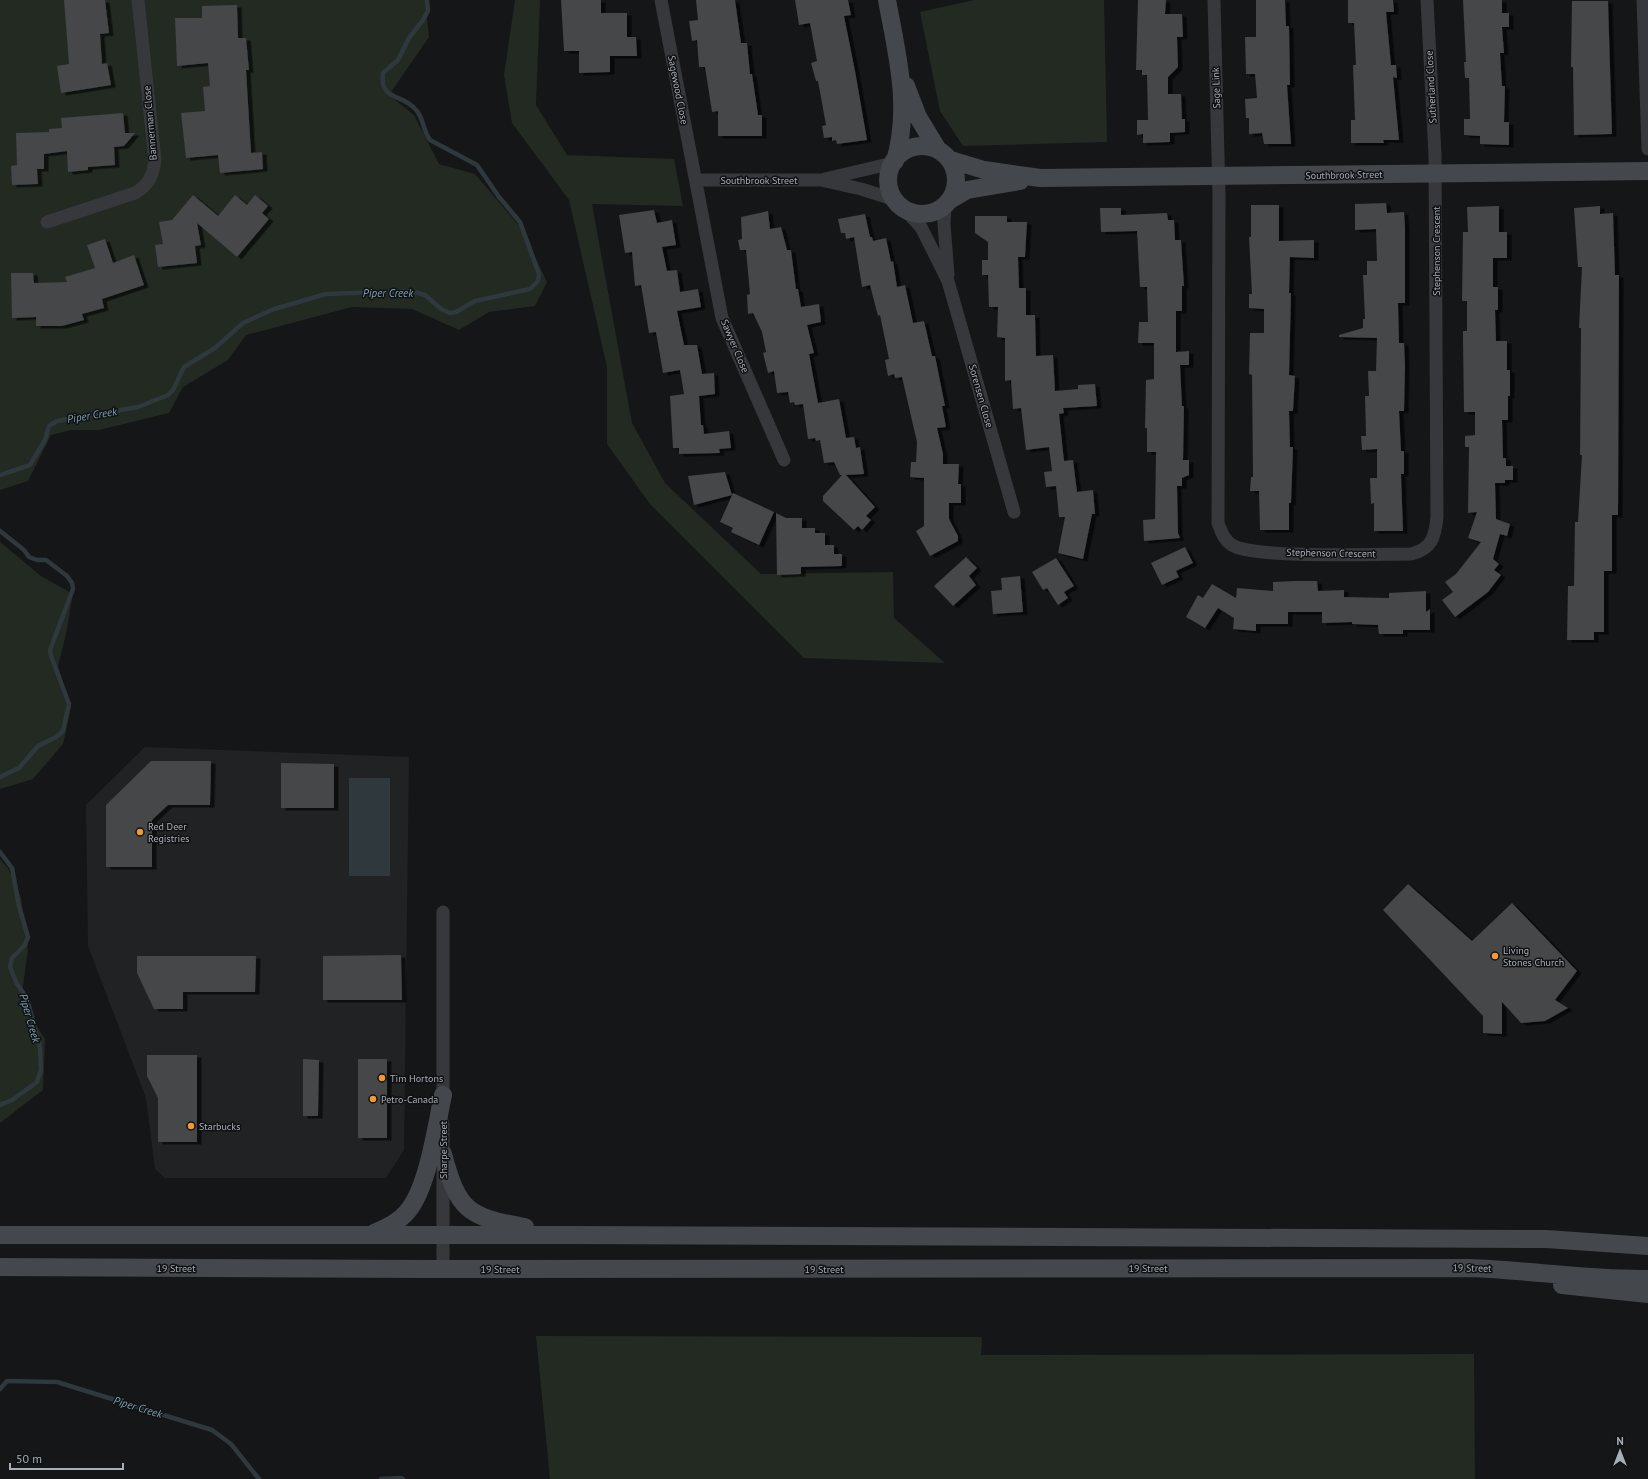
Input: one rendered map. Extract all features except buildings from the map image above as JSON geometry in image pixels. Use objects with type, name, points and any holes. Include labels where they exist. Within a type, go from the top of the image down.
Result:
[{"type":"main road","points":[[887,0],[901,74],[903,120],[900,144],[888,178],[892,196],[900,205],[914,213],[927,213],[948,202],[956,179],[956,170],[918,117],[901,74]]},
{"type":"main road","points":[[894,162],[902,152],[909,148],[926,146],[944,155]]},
{"type":"main road","name":"Southbrook Street","points":[[944,155],[984,170],[1040,178]]},
{"type":"main road","name":"Southbrook Street","points":[[948,202],[967,190],[1040,178],[1648,171]]},
{"type":"main road","points":[[370,1235],[397,1221],[408,1212],[418,1194],[430,1157],[443,1095]]},
{"type":"main road","points":[[443,1154],[451,1183],[456,1194],[469,1210],[499,1222],[571,1235]]},
{"type":"main road","points":[[0,1235],[571,1235],[1546,1239],[1648,1246]]},
{"type":"main road","name":"19 Street","points":[[0,1267],[443,1269],[1469,1268],[1512,1269],[1612,1278],[1648,1279]]},
{"type":"main road","points":[[1469,1268],[1587,1289],[1648,1294]]},
{"type":"street","name":"Bannerman Close","points":[[47,222],[135,193],[142,189],[150,180],[154,160],[138,0]]},
{"type":"street","name":"Sagewood Close","points":[[661,0],[696,180]]},
{"type":"street","name":"Sage Link","points":[[1214,0],[1219,176]]},
{"type":"street","name":"Sutherland Close","points":[[1427,0],[1435,174]]},
{"type":"street","points":[[1643,0],[1648,149]]},
{"type":"street","name":"Southbrook Street","points":[[822,180],[894,162]]},
{"type":"street","name":"Stephenson Crescent","points":[[1219,176],[1218,523],[1222,536],[1232,545],[1246,551],[1329,554],[1411,554],[1421,551],[1431,543],[1436,530],[1437,517],[1435,174]]},
{"type":"street","name":"Southbrook Street","points":[[696,180],[822,180],[860,189],[900,205]]},
{"type":"street","name":"Sawyer Close","points":[[696,180],[722,318],[784,460]]},
{"type":"street","name":"Sorensen Close","points":[[948,202],[944,224],[948,281]]},
{"type":"street","name":"Sorensen Close","points":[[900,205],[921,228],[948,281],[1014,512]]},
{"type":"street","name":"Sharpe Street","points":[[443,912],[443,1269]]},
{"type":"shaded area","points":[[0,0],[425,0],[429,37],[389,95],[414,115],[439,164],[475,174],[522,229],[547,282],[535,306],[489,312],[459,330],[412,309],[352,307],[246,335],[228,360],[183,387],[169,413],[99,430],[71,430],[51,435],[28,481],[0,490]]},
{"type":"shaded area","points":[[515,0],[540,0],[536,105],[567,155],[674,159],[683,206],[592,204],[632,423],[665,483],[761,574],[893,572],[894,618],[945,663],[804,658],[650,504],[607,444],[607,367],[569,200],[512,123],[504,75]]},
{"type":"shaded area","points":[[974,0],[1104,0],[1107,142],[963,146],[940,111],[920,12]]},
{"type":"shaded area","points":[[0,542],[41,576],[73,594],[66,634],[58,666],[71,707],[63,744],[33,779],[0,789]]},
{"type":"shaded area","points":[[145,747],[409,757],[404,1150],[386,1178],[165,1178],[155,1169],[146,1098],[88,946],[86,805]]},
{"type":"shaded area","points":[[349,778],[390,778],[390,876],[349,876]]},
{"type":"shaded area","points":[[0,859],[8,868],[21,898],[28,949],[21,1001],[45,1039],[43,1090],[0,1123]]},
{"type":"shaded area","points":[[536,1336],[982,1337],[981,1355],[1474,1354],[1475,1479],[550,1479]]},
{"type":"waterway","name":"Piper Creek","points":[[0,475],[30,465],[45,440],[49,426],[57,421],[138,407],[168,395],[173,390],[184,367],[215,348],[243,323],[274,309],[326,294],[411,291],[425,295],[441,309],[450,313],[456,312],[475,301],[530,289],[538,281],[539,274],[520,222],[499,197],[477,165],[430,140],[421,118],[412,105],[394,96],[385,89],[383,73],[398,60],[409,38],[423,20],[428,11],[427,0]]},
{"type":"waterway","name":"Piper Creek","points":[[0,531],[24,550],[29,557],[37,560],[46,560],[67,576],[72,583],[73,589],[50,650],[69,704],[63,731],[56,737],[38,746],[19,768],[0,777]]},
{"type":"waterway","name":"Piper Creek","points":[[0,852],[12,868],[19,906],[28,937],[25,945],[12,958],[10,967],[17,984],[27,998],[40,1048],[41,1070],[37,1082],[12,1100],[0,1105]]},
{"type":"waterway","name":"Piper Creek","points":[[0,1389],[7,1381],[57,1382],[212,1430],[231,1444],[259,1479]]},
{"type":"waterway","name":"Piper Creek","points":[[381,1479],[403,1479]]},
{"type":"place","name":"Red Deer Registries","points":[[140,832]]},
{"type":"place","name":"Living Stones Church","points":[[1495,956]]},
{"type":"place","name":"Tim Hortons","points":[[382,1078]]},
{"type":"place","name":"Petro-Canada","points":[[373,1099]]},
{"type":"place","name":"Starbucks","points":[[191,1126]]}]
